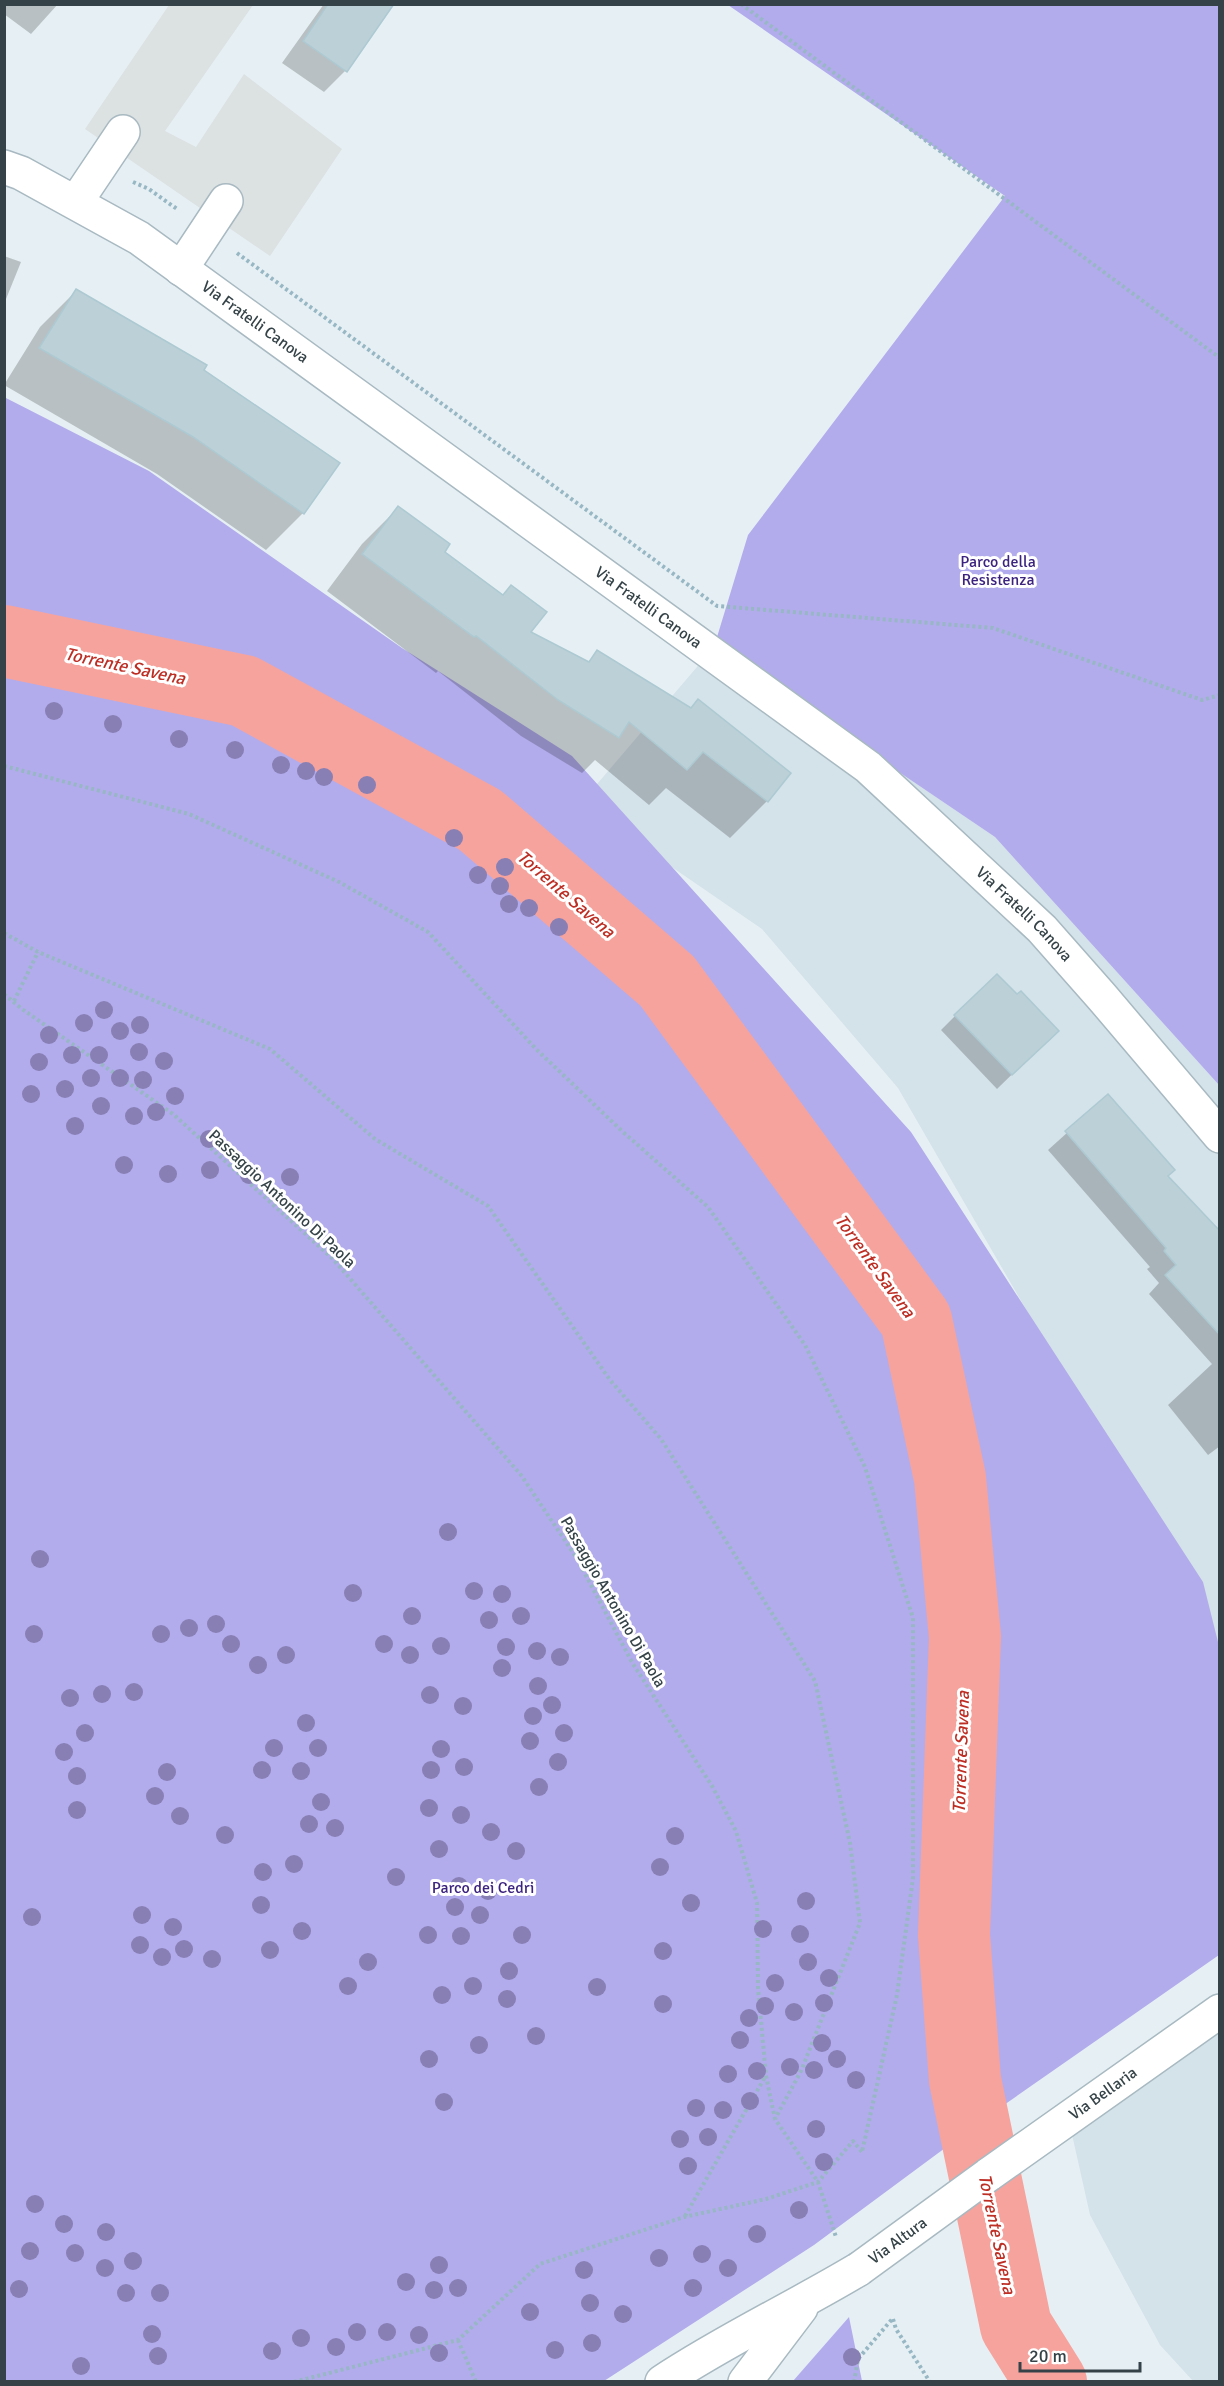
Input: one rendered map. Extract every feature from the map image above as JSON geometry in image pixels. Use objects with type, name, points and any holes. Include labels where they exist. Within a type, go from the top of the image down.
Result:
[{"type":"street","points":[[76,202],[123,132]]},
{"type":"street","name":"Via Fratelli Canova","points":[[4,167],[21,173],[139,238],[868,767],[1042,929],[1220,1136]]},
{"type":"street","points":[[182,269],[226,201]]},
{"type":"street","name":"Via Bellaria","points":[[988,2175],[1220,2011]]},
{"type":"street","name":"Via Altura","points":[[662,2382],[706,2352],[805,2302],[859,2269],[988,2175]]},
{"type":"street","name":"Via Altura","points":[[745,2382],[805,2302]]},
{"type":"path","points":[[741,4],[1220,358]]},
{"type":"path","points":[[99,168],[149,189],[717,606],[993,628],[1202,700],[1220,695]]},
{"type":"path","points":[[4,766],[189,814],[339,882],[428,932],[536,1049],[623,1132],[708,1207],[806,1346],[865,1467],[913,1618],[913,1878],[897,1995],[862,2152],[853,2140],[818,2182],[766,2199],[684,2217],[540,2264],[458,2340],[294,2382]]},
{"type":"path","points":[[4,933],[38,952],[270,1049],[375,1139],[488,1206],[610,1380],[661,1439],[815,1681],[850,1843],[860,1923],[801,2071],[775,2119]]},
{"type":"path","points":[[14,1000],[38,952]]},
{"type":"path","name":"Passaggio Antonino Di Paola","points":[[4,994],[22,1009],[173,1114],[333,1259],[521,1475],[576,1557],[633,1664],[712,1786],[736,1832],[757,1903],[759,1988],[766,2076],[775,2119],[818,2182],[836,2237]]},
{"type":"path","points":[[684,2217],[766,2076]]},
{"type":"path","points":[[854,2382],[858,2359],[892,2318],[896,2329],[930,2382]]},
{"type":"path","points":[[458,2340],[476,2382]]},
{"type":"shaded area","points":[[169,5],[253,5],[165,131],[196,147],[244,74],[342,149],[270,256],[85,129]]},
{"type":"shaded area","points":[[714,647],[995,837],[1219,1085],[1219,1696],[1057,1363],[898,1088],[762,929],[580,804]]},
{"type":"shaded area","points":[[1219,2014],[1219,2381],[1193,2381],[1160,2345],[1090,2215],[1069,2121]]},
{"type":"green space","name":"Parco della Resistenza","points":[[728,5],[1219,5],[1219,1085],[995,837],[714,647],[748,535],[1005,196]]},
{"type":"green space","name":"Parco dei Cedri","points":[[4,397],[149,471],[402,648],[572,756],[911,1132],[1203,1582],[1219,1646],[1219,1955],[991,2114],[814,2245],[604,2381],[5,2381]],"holes":[[[264,703],[480,820],[521,855],[520,856]],[[528,862],[667,981],[786,1143],[785,1143]]]},
{"type":"green space","points":[[849,2317],[862,2381],[793,2381]]},
{"type":"building","points":[[328,4],[394,4],[347,72],[303,41]]},
{"type":"building","points":[[76,289],[207,365],[204,370],[340,463],[304,514],[193,437],[39,348]]},
{"type":"building","points":[[398,506],[450,544],[445,552],[503,595],[511,585],[547,612],[531,632],[589,662],[597,650],[691,708],[698,699],[791,773],[768,802],[703,752],[687,770],[629,722],[619,738],[558,700],[476,636],[474,637],[362,554]]},
{"type":"building","points":[[997,974],[1017,994],[1021,991],[1059,1031],[1012,1075],[954,1015]]},
{"type":"building","points":[[1108,1094],[1175,1170],[1168,1176],[1220,1231],[1220,1335],[1165,1275],[1176,1265],[1164,1251],[1166,1248],[1065,1131]]},
{"type":"waterway","name":"Torrente Savena","points":[[4,641],[244,691],[480,820],[667,981],[916,1320],[950,1478],[965,1637],[954,1935],[965,2080],[1016,2326],[1051,2382]]}]
